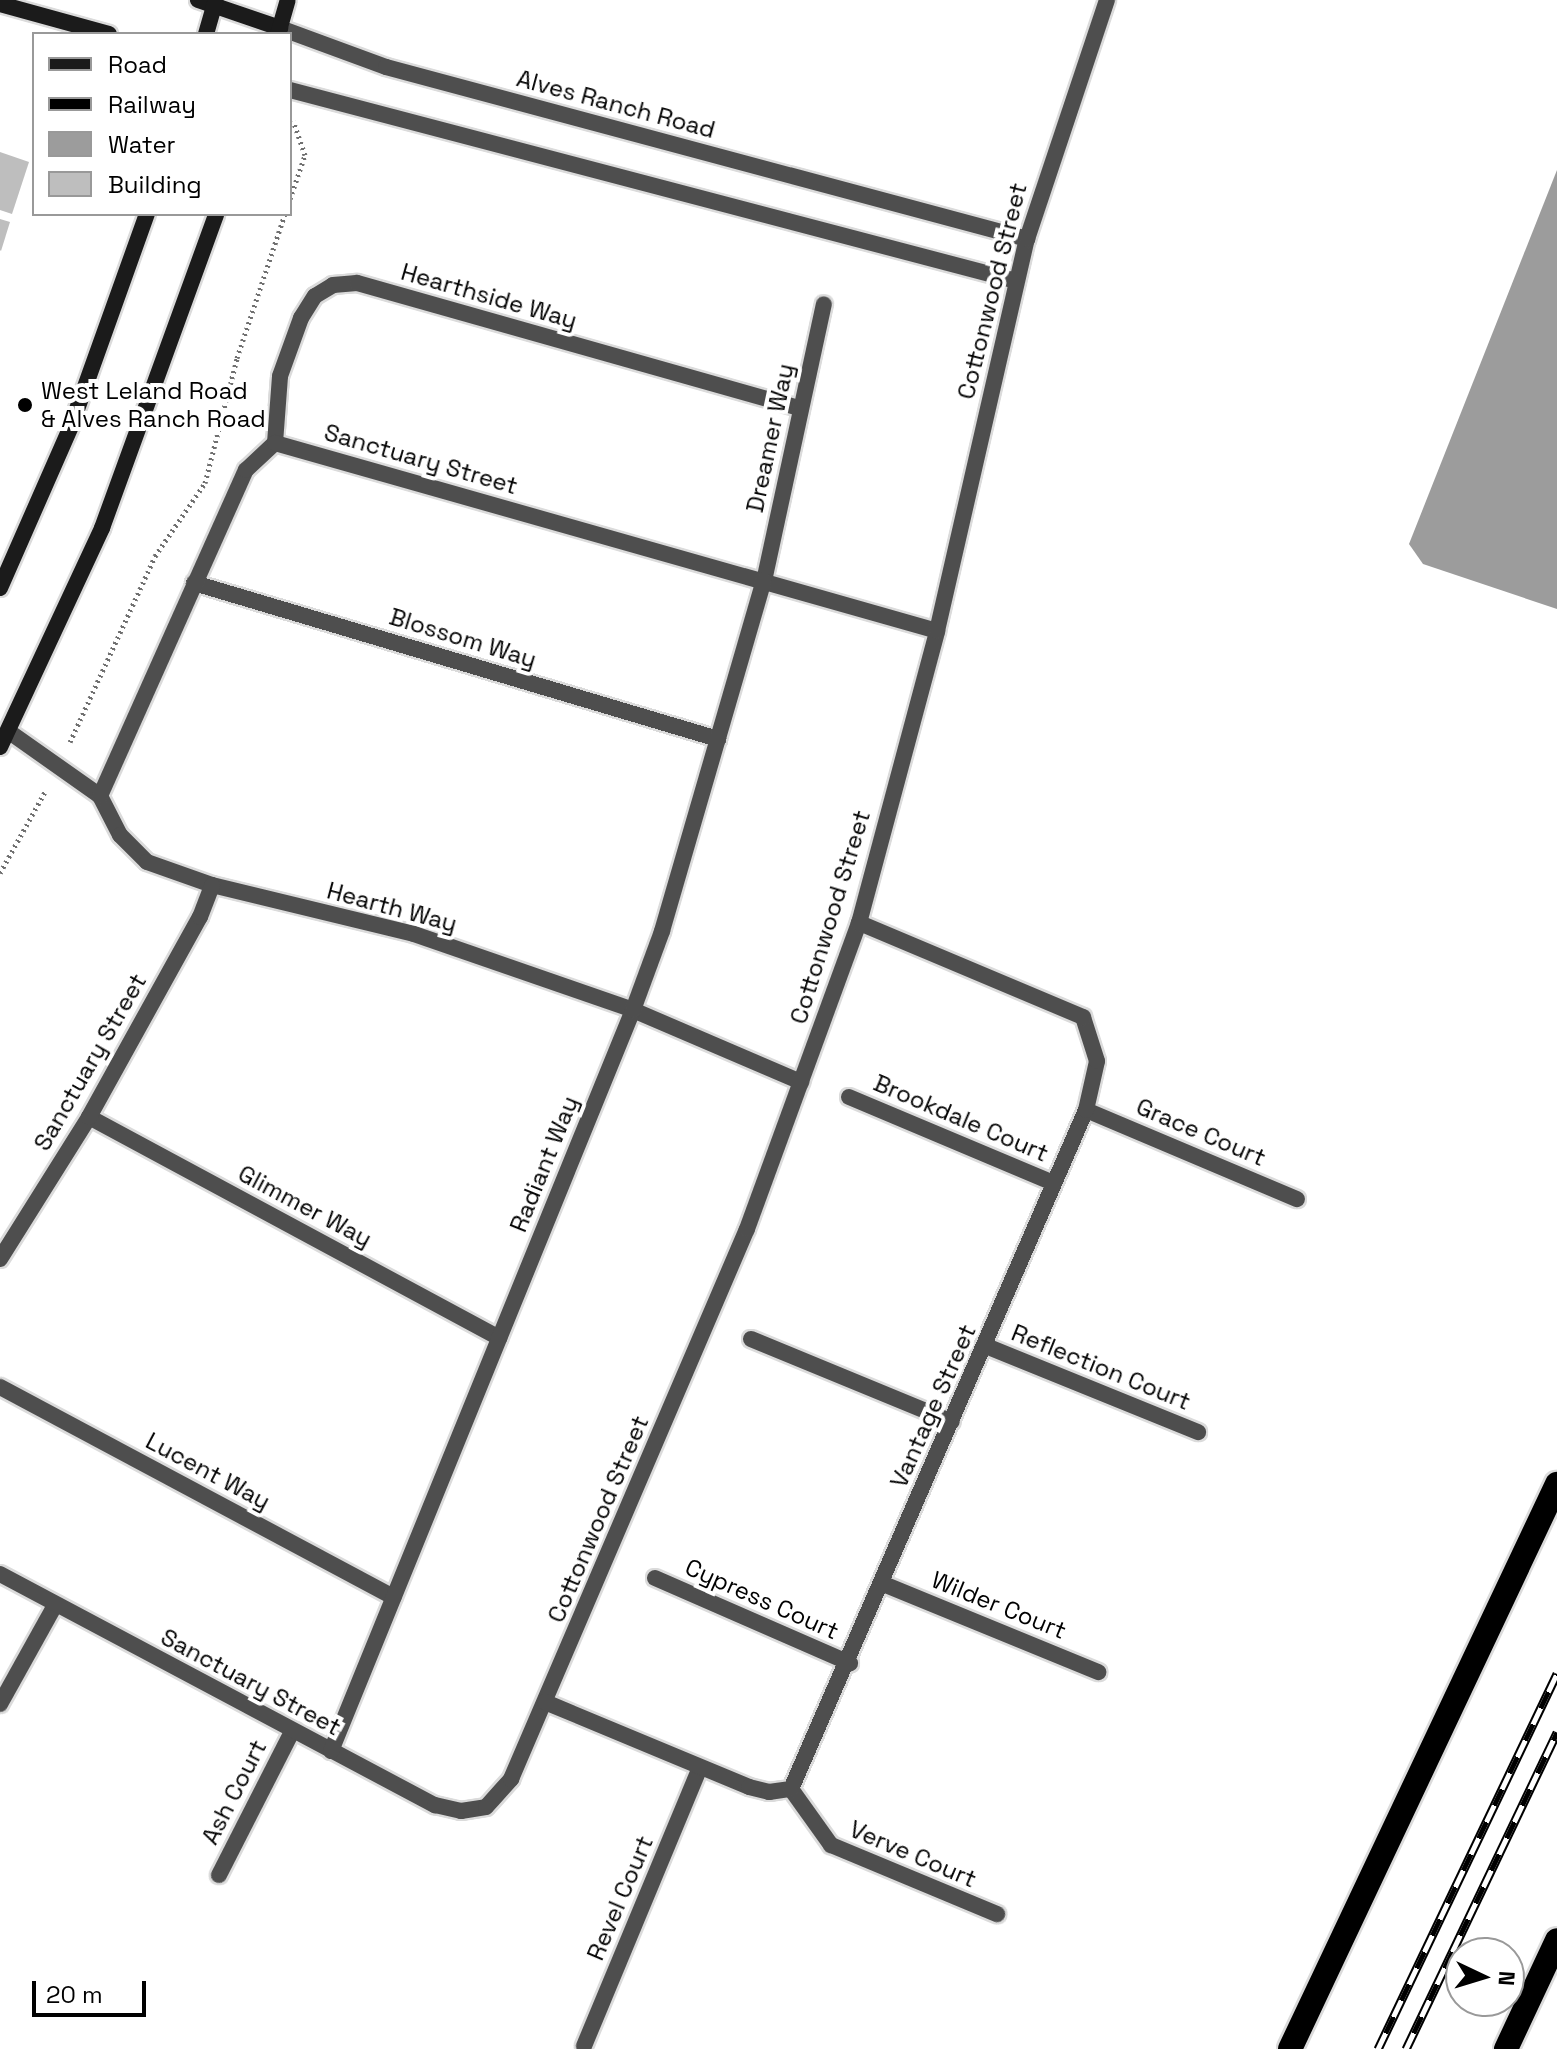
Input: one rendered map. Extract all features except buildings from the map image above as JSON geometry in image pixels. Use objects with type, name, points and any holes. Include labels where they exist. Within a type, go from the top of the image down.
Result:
[{"type":"highway","points":[[1290,2049],[1557,1484]]},
{"type":"highway","points":[[1506,2049],[1557,1940]]},
{"type":"main road","name":"Alves Ranch Road","points":[[198,0],[215,2],[279,31]]},
{"type":"main road","points":[[279,31],[288,0]]},
{"type":"main road","points":[[207,32],[215,2]]},
{"type":"main road","points":[[0,4],[102,32]]},
{"type":"main road","points":[[0,588],[71,426],[146,216]]},
{"type":"main road","points":[[0,747],[102,528],[215,216]]},
{"type":"street","name":"Cottonwood Street","points":[[486,1807],[511,1779],[747,1229],[859,923],[937,631],[1027,239],[1107,0]]},
{"type":"street","name":"Alves Ranch Road","points":[[292,35],[386,67],[1027,239]]},
{"type":"street","points":[[292,91],[1016,281]]},
{"type":"street","name":"Hearthside Way","points":[[275,443],[280,376],[301,318],[315,296],[333,285],[357,283],[800,408]]},
{"type":"street","name":"Dreamer Way","points":[[764,581],[824,304]]},
{"type":"street","points":[[100,796],[246,470],[275,443]]},
{"type":"street","name":"Sanctuary Street","points":[[275,443],[937,631]]},
{"type":"street","name":"Radiant Way","points":[[331,1751],[633,1010],[662,931],[764,581]]},
{"type":"street","name":"Blossom Way","points":[[194,583],[718,739]]},
{"type":"street","name":"Hearth Way","points":[[8,731],[60,764],[100,796],[120,835],[147,862],[212,885],[414,934],[633,1010],[801,1082]]},
{"type":"street","name":"Sanctuary Street","points":[[0,1259],[89,1117],[200,917],[212,885]]},
{"type":"street","name":"Vantage Street","points":[[791,1789],[850,1663],[881,1583],[1086,1110],[1097,1061],[1083,1017],[859,923]]},
{"type":"street","name":"Brookdale Court","points":[[849,1097],[1054,1183]]},
{"type":"street","name":"Grace Court","points":[[1086,1110],[1297,1199]]},
{"type":"street","name":"Glimmer Way","points":[[89,1117],[499,1338]]},
{"type":"street","points":[[751,1339],[952,1422]]},
{"type":"street","name":"Reflection Court","points":[[986,1346],[1198,1432]]},
{"type":"street","name":"Lucent Way","points":[[0,1387],[394,1597]]},
{"type":"street","name":"Sanctuary Street","points":[[0,1574],[292,1732],[435,1805],[461,1811],[486,1807]]},
{"type":"street","name":"Cypress Court","points":[[655,1578],[850,1663]]},
{"type":"street","name":"Wilder Court","points":[[881,1583],[1098,1672]]},
{"type":"street","points":[[0,1704],[55,1605]]},
{"type":"street","points":[[545,1702],[700,1768],[769,1792],[791,1789]]},
{"type":"street","name":"Ash Court","points":[[219,1875],[292,1732]]},
{"type":"street","name":"Revel Court","points":[[584,2046],[700,1768]]},
{"type":"street","name":"Verve Court","points":[[791,1789],[831,1845],[997,1914]]},
{"type":"path","points":[[292,119],[299,128],[305,155],[292,193]]},
{"type":"path","points":[[0,873],[60,764],[155,556],[205,483],[237,358],[284,216]]},
{"type":"water","points":[[1557,170],[1557,609],[1423,564],[1409,544]]},
{"type":"railway","points":[[1378,2049],[1557,1674]]},
{"type":"railway","points":[[1406,2049],[1557,1732]]},
{"type":"place","name":"West Leland Road & Alves Ranch Road","points":[[25,405]]}]
